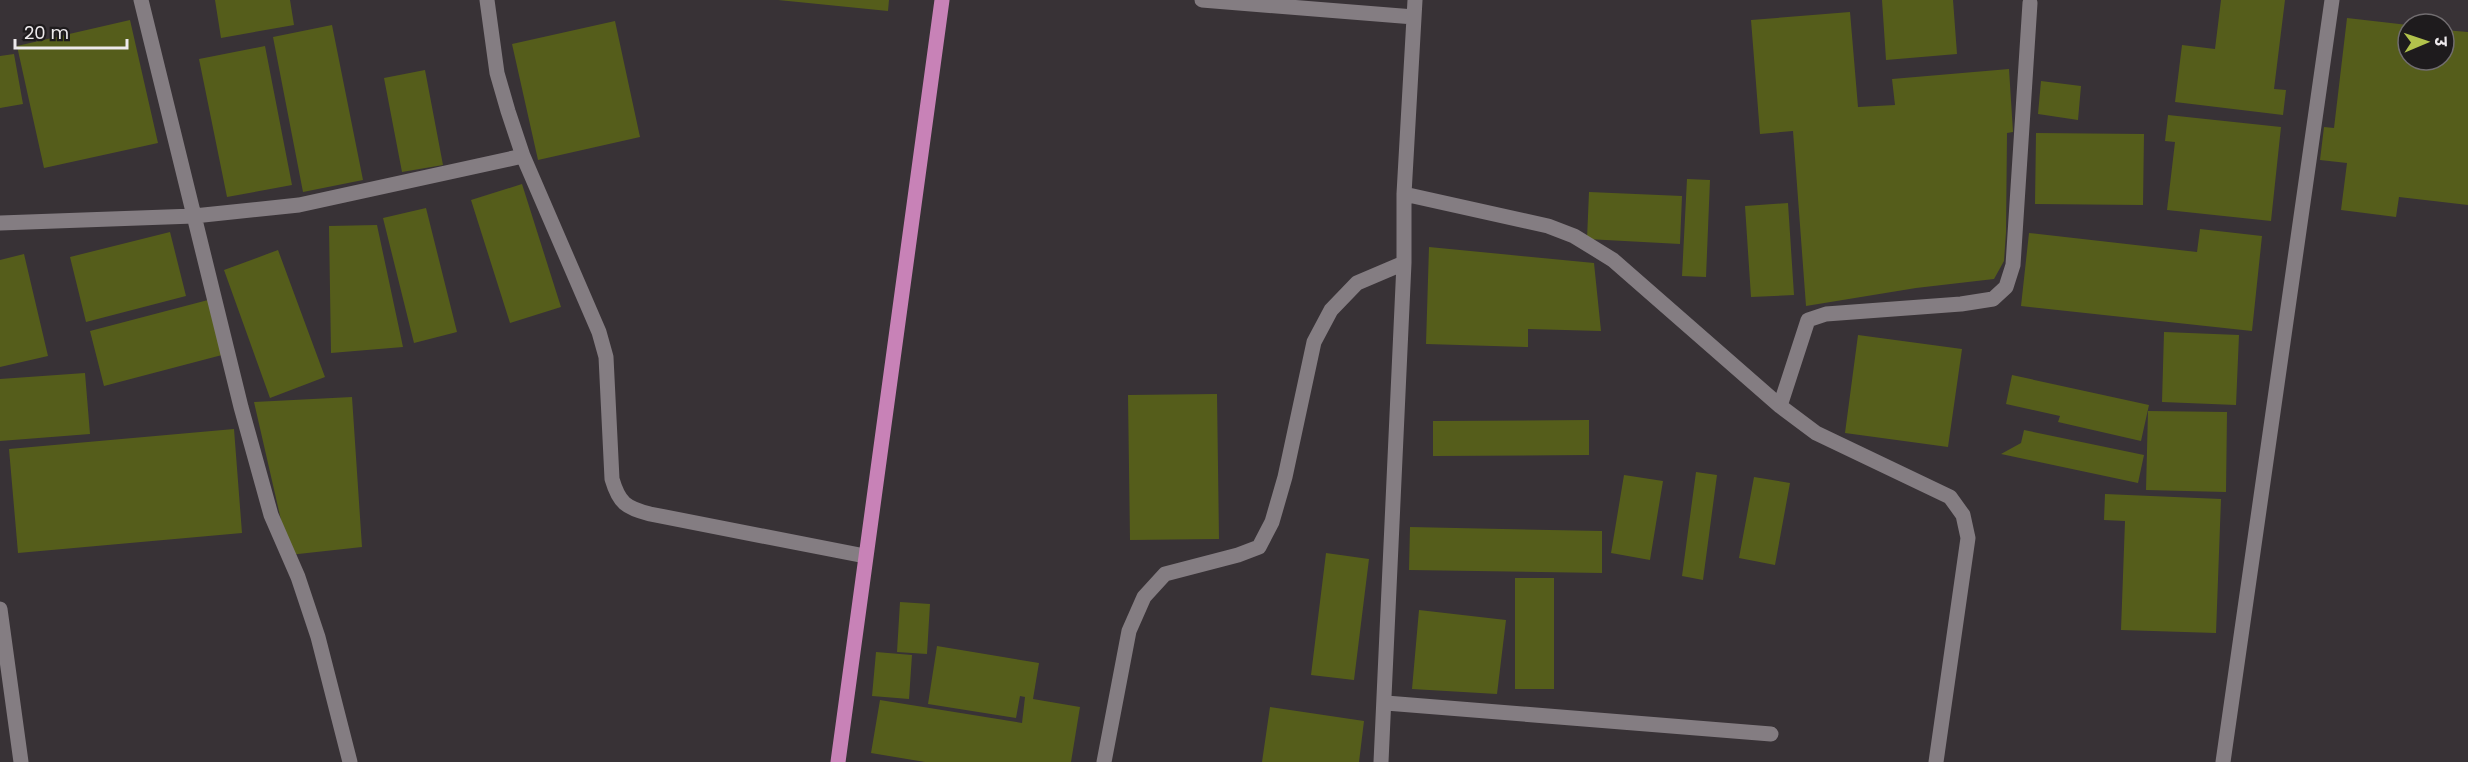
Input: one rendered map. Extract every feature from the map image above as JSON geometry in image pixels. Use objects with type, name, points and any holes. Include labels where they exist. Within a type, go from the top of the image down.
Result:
[{"type":"main road","points":[[838,762],[942,0]]},
{"type":"street","points":[[141,0],[241,407],[271,515],[298,577],[318,637],[350,762]]},
{"type":"street","points":[[487,0],[497,73],[523,156],[601,340],[606,357],[612,479],[616,493],[624,504],[650,514],[865,556]]},
{"type":"street","points":[[1202,0],[1414,17]]},
{"type":"street","points":[[1381,762],[1386,703],[1404,263],[1404,194],[1415,0]]},
{"type":"street","points":[[2223,762],[2332,0]]},
{"type":"street","points":[[1780,406],[1808,321],[1826,314],[1972,302],[1993,298],[2007,287],[2013,265],[2030,3]]},
{"type":"street","points":[[0,223],[194,216],[299,205],[523,156]]},
{"type":"street","points":[[1404,194],[1548,226],[1574,236],[1613,260],[1780,406],[1816,432],[1950,497],[1963,515],[1968,538],[1936,762]]},
{"type":"street","points":[[1104,762],[1129,631],[1144,597],[1165,574],[1238,555],[1259,547],[1272,522],[1285,477],[1314,342],[1331,310],[1357,283],[1404,263]]},
{"type":"street","points":[[0,609],[21,762]]},
{"type":"street","points":[[1386,703],[1771,734]]},
{"type":"building","points":[[215,0],[290,0],[294,25],[221,38]]},
{"type":"building","points":[[778,0],[889,0],[888,11]]},
{"type":"building","points":[[1882,0],[1953,0],[1957,54],[1886,60]]},
{"type":"building","points":[[2221,0],[2285,0],[2274,89],[2286,90],[2283,115],[2175,102],[2182,45],[2215,49]]},
{"type":"building","points":[[1850,12],[1858,107],[1895,105],[1892,79],[2009,69],[2013,132],[2007,133],[2004,261],[1994,279],[1916,288],[1806,306],[1793,131],[1760,134],[1751,20]]},
{"type":"building","points":[[2347,18],[2396,24],[2396,72],[2456,72],[2456,31],[2468,32],[2468,205],[2399,197],[2396,217],[2341,210],[2347,163],[2320,160],[2324,127],[2334,128]]},
{"type":"building","points":[[130,20],[158,143],[44,168],[17,46]]},
{"type":"building","points":[[615,21],[640,137],[538,160],[512,44]]},
{"type":"building","points":[[332,25],[363,180],[303,192],[273,37]]},
{"type":"building","points":[[265,46],[292,185],[227,197],[199,59]]},
{"type":"building","points":[[14,54],[23,104],[0,108],[0,56]]},
{"type":"building","points":[[425,70],[443,165],[402,172],[384,78]]},
{"type":"building","points":[[2041,81],[2081,86],[2078,120],[2038,114]]},
{"type":"building","points":[[2168,115],[2281,127],[2271,221],[2167,210],[2175,142],[2165,141]]},
{"type":"building","points":[[2036,133],[2144,134],[2143,205],[2035,204]]},
{"type":"building","points":[[1687,179],[1710,180],[1706,277],[1682,276]]},
{"type":"building","points":[[522,184],[561,307],[510,323],[471,200]]},
{"type":"building","points":[[1589,192],[1682,196],[1680,244],[1587,239]]},
{"type":"building","points":[[1788,203],[1794,295],[1751,297],[1745,206]]},
{"type":"building","points":[[426,208],[457,332],[414,343],[383,218]]},
{"type":"building","points":[[377,225],[403,347],[331,353],[329,226]]},
{"type":"building","points":[[2200,229],[2262,236],[2252,331],[2021,306],[2029,233],[2197,252]]},
{"type":"building","points":[[170,232],[186,296],[86,322],[70,257]]},
{"type":"building","points":[[1429,247],[1594,263],[1601,331],[1528,329],[1528,347],[1426,344]]},
{"type":"building","points":[[278,250],[325,377],[270,398],[224,270]]},
{"type":"building","points":[[24,254],[48,356],[0,367],[0,260]]},
{"type":"building","points":[[208,300],[222,355],[104,386],[90,331]]},
{"type":"building","points":[[2164,332],[2239,335],[2236,405],[2162,402]]},
{"type":"building","points":[[1858,335],[1962,349],[1948,447],[1845,433]]},
{"type":"building","points":[[85,373],[90,434],[0,441],[0,379]]},
{"type":"building","points":[[2012,375],[2149,405],[2141,441],[2058,422],[2060,416],[2006,404]]},
{"type":"building","points":[[1217,394],[1219,539],[1130,540],[1128,395]]},
{"type":"building","points":[[352,397],[362,547],[289,555],[254,402]]},
{"type":"building","points":[[2148,411],[2227,412],[2226,492],[2146,490]]},
{"type":"building","points":[[1589,420],[1589,455],[1433,456],[1433,421]]},
{"type":"building","points":[[234,429],[242,533],[18,553],[9,449]]},
{"type":"building","points":[[2024,430],[2144,455],[2138,483],[2001,454],[2021,443]]},
{"type":"building","points":[[1696,472],[1717,475],[1703,580],[1682,576]]},
{"type":"building","points":[[1624,475],[1663,481],[1650,560],[1611,553]]},
{"type":"building","points":[[1754,477],[1790,483],[1775,565],[1739,558]]},
{"type":"building","points":[[2105,494],[2221,499],[2216,633],[2121,630],[2125,521],[2104,520]]},
{"type":"building","points":[[1410,527],[1602,531],[1602,573],[1409,570]]},
{"type":"building","points":[[1326,553],[1369,559],[1354,680],[1311,675]]},
{"type":"building","points":[[1515,578],[1554,578],[1554,689],[1515,689]]},
{"type":"building","points":[[900,602],[930,604],[927,654],[897,652]]},
{"type":"building","points":[[1419,610],[1506,620],[1497,694],[1412,689]]},
{"type":"building","points":[[937,646],[1039,663],[1033,699],[1080,707],[1071,762],[925,762],[871,753],[880,700],[1022,723],[1025,697],[1020,696],[1016,718],[928,704]]},
{"type":"building","points":[[876,652],[912,655],[909,699],[872,696]]},
{"type":"building","points":[[1270,707],[1364,721],[1359,762],[1262,762]]}]
